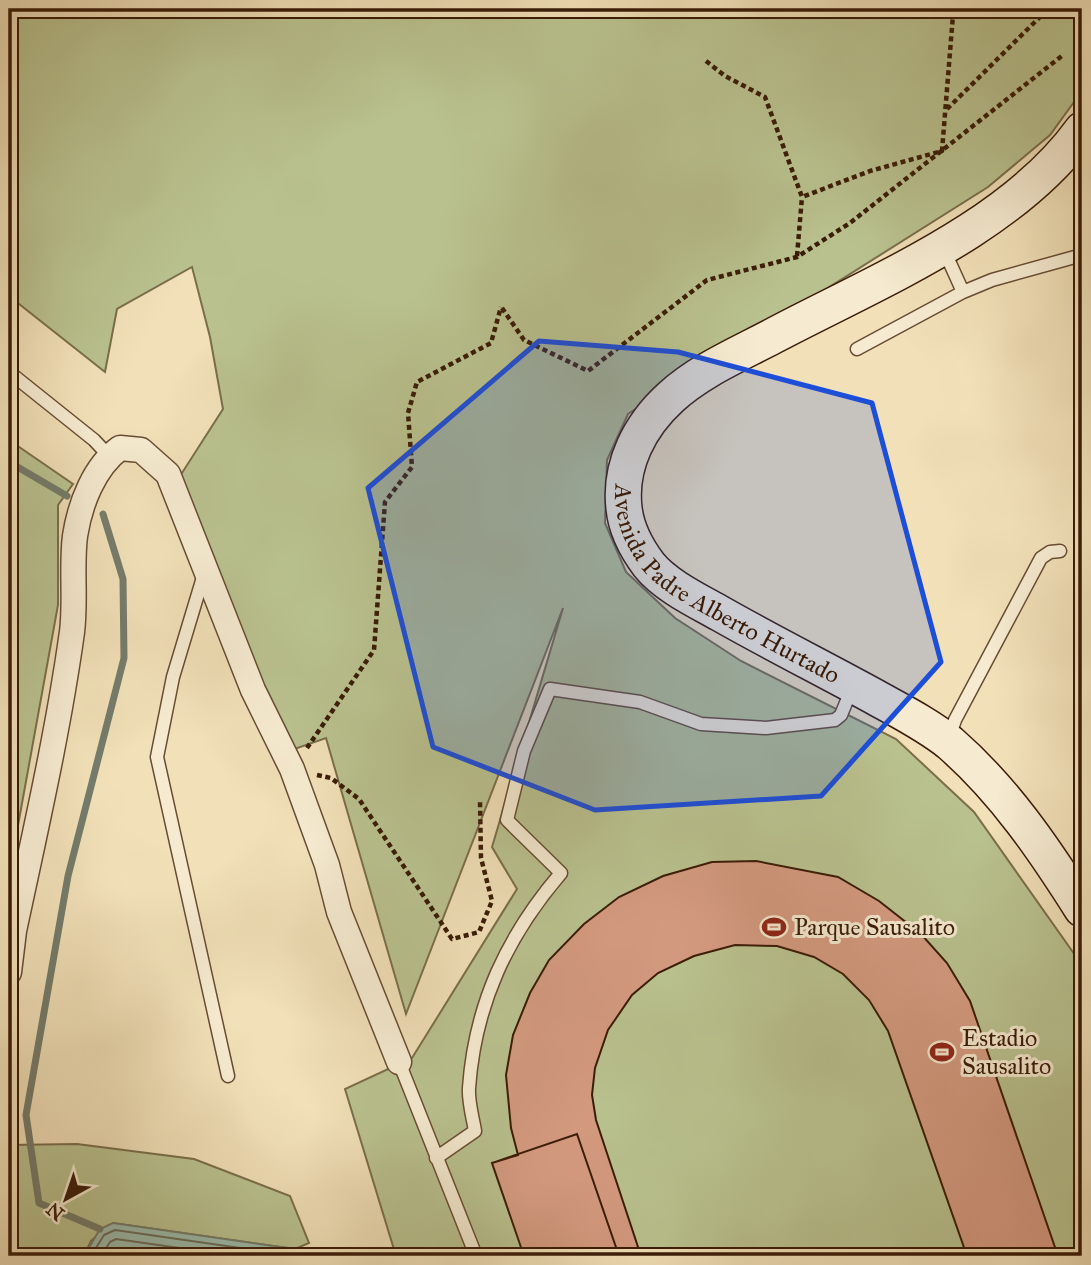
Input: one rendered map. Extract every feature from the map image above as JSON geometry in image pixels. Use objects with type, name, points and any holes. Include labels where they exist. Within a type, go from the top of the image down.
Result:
[{"type":"main road","name":"Avenida Padre Alberto Hurtado","points":[[1082,130],[1059,161],[1012,204],[942,246],[718,365],[673,395],[650,419],[632,448],[623,483],[624,510],[632,537],[650,567],[688,595],[853,685],[948,741],[993,785],[1029,828],[1082,909]]},
{"type":"street","points":[[9,972],[14,931],[65,684],[76,606],[75,537],[88,491],[109,456],[120,448],[141,450],[168,474],[253,690],[292,769],[327,865],[339,912],[399,1062]]},
{"type":"lane","points":[[942,246],[963,292]]},
{"type":"lane","points":[[858,349],[963,292],[992,280],[1082,255]]},
{"type":"lane","points":[[9,372],[94,440],[109,456]]},
{"type":"lane","points":[[948,741],[955,720],[1041,558],[1050,552],[1060,551]]},
{"type":"lane","points":[[206,567],[173,677],[157,757],[228,1076]]},
{"type":"lane","points":[[436,1158],[475,1131],[469,1090],[476,1031],[502,956],[537,902],[561,873],[507,820],[524,751],[550,689],[640,702],[701,724],[766,728],[835,720],[841,715],[853,685]]},
{"type":"lane","points":[[399,1062],[476,1256]]},
{"type":"path","points":[[942,151],[953,15],[966,9]]},
{"type":"path","points":[[945,111],[1048,9]]},
{"type":"path","points":[[480,801],[481,858],[492,901],[479,932],[452,939],[359,799],[331,778],[292,769],[374,650],[385,502],[412,467],[408,413],[417,382],[491,343],[501,307],[524,340],[588,371],[706,280],[797,257],[850,223],[1063,55]]},
{"type":"path","points":[[706,61],[725,76],[765,97],[802,197],[797,257]]},
{"type":"path","points":[[802,197],[870,170],[942,151]]},
{"type":"highlighted area","points":[[539,341],[678,352],[872,403],[941,662],[821,796],[595,810],[433,747],[368,488]]},
{"type":"green space","points":[[9,9],[1082,9],[1082,91],[1050,135],[988,187],[628,414],[607,460],[605,523],[626,572],[675,618],[741,661],[896,739],[974,812],[1082,965],[1082,1256],[396,1256],[345,1089],[412,1058],[517,889],[492,847],[563,608],[406,1014],[326,738],[283,753],[180,476],[223,409],[210,337],[192,267],[117,309],[105,372],[9,296]]},
{"type":"green space","points":[[9,440],[73,484],[58,505],[58,605],[9,875]]},
{"type":"green space","points":[[77,1144],[194,1159],[290,1196],[309,1243],[295,1249],[113,1223],[91,1241],[84,1256],[9,1256],[9,1145]]},
{"type":"water","points":[[113,1223],[295,1249],[324,1256],[84,1256],[100,1229]]},
{"type":"building","name":"Estadio Sausalito","points":[[756,861],[838,877],[879,901],[921,934],[947,963],[970,1001],[1058,1256],[967,1256],[888,1031],[869,1000],[843,974],[814,957],[777,946],[735,945],[694,956],[658,973],[632,995],[608,1030],[595,1068],[592,1095],[596,1120],[641,1256],[524,1256],[492,1163],[518,1155],[511,1128],[506,1075],[513,1035],[530,993],[549,960],[584,924],[619,897],[663,876],[712,862]]},
{"type":"building","points":[[577,1134],[619,1256],[524,1256],[492,1163]]},
{"type":"waterway","points":[[9,462],[67,496]]},
{"type":"waterway","points":[[100,1229],[39,1203],[26,1115],[68,876],[124,658],[123,579],[103,514]]},
{"type":"place","name":"Parque Sausalito","points":[[774,927]]},
{"type":"place","name":"Estadio Sausalito","points":[[942,1052]]}]
